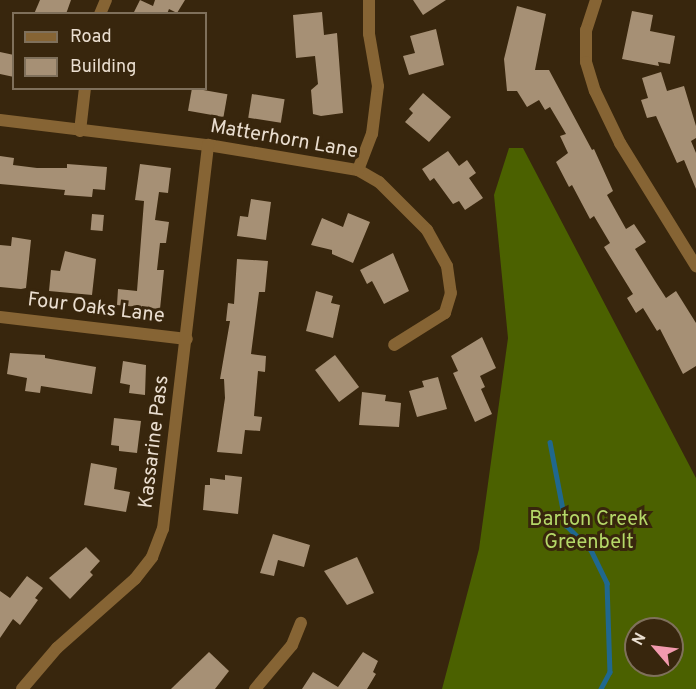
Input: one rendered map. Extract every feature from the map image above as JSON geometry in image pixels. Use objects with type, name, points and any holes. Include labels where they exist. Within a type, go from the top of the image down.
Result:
[{"type":"street","points":[[358,171],[372,134],[378,86],[369,34],[369,0]]},
{"type":"street","points":[[596,0],[586,30],[586,51],[595,91],[620,143],[696,266]]},
{"type":"street","points":[[80,131],[85,90]]},
{"type":"street","name":"Matterhorn Lane","points":[[0,120],[208,145],[358,171],[401,200],[427,230],[447,266],[450,293],[445,313],[394,345]]},
{"type":"street","name":"Kassarine Pass","points":[[22,689],[57,648],[135,579],[152,557],[163,529],[208,145]]},
{"type":"street","name":"Four Oaks Lane","points":[[0,317],[187,339]]},
{"type":"street","points":[[255,689],[292,645],[301,623]]},
{"type":"green space","name":"Barton Creek Greenbelt","points":[[509,148],[523,148],[696,478],[696,689],[442,689],[479,549],[508,338],[494,195]]},
{"type":"building","points":[[40,0],[71,0],[67,12],[35,12]]},
{"type":"building","points":[[140,0],[153,6],[155,0],[185,0],[178,12],[169,9],[168,12],[134,12]]},
{"type":"building","points":[[413,0],[446,0],[423,15]]},
{"type":"building","points":[[517,6],[546,14],[535,70],[549,70],[592,150],[594,149],[613,191],[607,195],[626,229],[634,224],[646,242],[635,249],[655,281],[666,298],[676,291],[696,323],[696,366],[683,374],[660,329],[657,331],[643,308],[636,313],[627,298],[633,294],[604,247],[610,243],[594,216],[590,219],[572,185],[569,187],[556,162],[568,153],[560,136],[566,134],[550,107],[545,110],[539,100],[527,107],[517,91],[507,91],[504,59]]},
{"type":"building","points":[[632,11],[653,15],[650,31],[675,36],[670,64],[658,62],[659,66],[622,59]]},
{"type":"building","points":[[322,12],[324,35],[337,33],[343,113],[321,116],[313,114],[311,90],[318,84],[315,56],[296,58],[293,15]]},
{"type":"building","points":[[436,29],[444,65],[409,75],[403,56],[415,53],[410,36]]},
{"type":"building","points":[[0,52],[12,55],[12,77],[0,74]]},
{"type":"building","points":[[661,72],[667,91],[684,86],[696,126],[696,138],[691,141],[696,153],[696,189],[684,160],[677,163],[656,116],[647,118],[641,100],[648,98],[642,78]]},
{"type":"building","points":[[192,90],[227,94],[223,117],[188,111]]},
{"type":"building","points":[[423,93],[451,117],[429,142],[405,122],[413,113],[409,109]]},
{"type":"building","points":[[252,94],[285,99],[281,123],[248,118]]},
{"type":"building","points":[[448,151],[459,166],[467,160],[476,173],[469,178],[483,198],[465,210],[459,201],[453,204],[434,178],[430,181],[422,169]]},
{"type":"building","points":[[0,156],[14,158],[13,165],[37,168],[67,168],[67,164],[107,167],[105,190],[93,189],[92,197],[64,195],[65,190],[0,184]]},
{"type":"building","points":[[140,164],[171,168],[168,193],[159,192],[155,220],[169,222],[166,243],[160,243],[157,270],[164,270],[160,309],[117,305],[118,289],[137,291],[144,201],[135,200]]},
{"type":"building","points":[[251,199],[271,202],[266,240],[237,236],[240,216],[248,217]]},
{"type":"building","points":[[348,213],[370,222],[353,263],[332,254],[332,250],[311,245],[322,218],[343,227]]},
{"type":"building","points":[[92,214],[104,215],[103,231],[91,230]]},
{"type":"building","points":[[12,237],[31,240],[26,288],[0,287],[0,245],[11,246]]},
{"type":"building","points":[[65,251],[96,259],[92,295],[49,291],[51,270],[60,271]]},
{"type":"building","points":[[393,253],[409,291],[384,304],[372,281],[367,284],[360,270]]},
{"type":"building","points":[[237,259],[268,261],[265,292],[259,292],[251,354],[266,356],[265,372],[258,371],[254,416],[262,417],[260,431],[245,430],[242,454],[217,452],[225,398],[224,379],[220,379],[230,321],[226,321],[228,303],[234,304]]},
{"type":"building","points":[[316,291],[333,296],[331,303],[340,305],[333,338],[306,331]]},
{"type":"building","points":[[482,337],[496,368],[480,376],[485,387],[481,389],[492,414],[475,422],[453,373],[458,371],[451,356]]},
{"type":"building","points":[[10,353],[45,355],[45,358],[96,367],[92,394],[41,386],[40,393],[25,391],[27,378],[7,374]]},
{"type":"building","points":[[335,355],[359,387],[339,402],[315,370]]},
{"type":"building","points":[[123,361],[146,365],[145,395],[129,393],[130,385],[120,383]]},
{"type":"building","points":[[438,377],[447,409],[417,417],[409,391],[424,387],[422,381]]},
{"type":"building","points":[[362,392],[386,395],[385,401],[401,403],[399,427],[359,425]]},
{"type":"building","points":[[114,418],[141,421],[137,453],[119,451],[119,446],[111,445]]},
{"type":"building","points":[[91,463],[117,468],[114,489],[130,492],[126,512],[84,505]]},
{"type":"building","points":[[225,475],[242,477],[238,514],[203,510],[205,485],[210,485],[210,478],[225,480]]},
{"type":"building","points":[[273,534],[310,545],[304,567],[278,560],[274,576],[260,573]]},
{"type":"building","points":[[86,547],[100,561],[90,572],[93,575],[70,599],[49,578]]},
{"type":"building","points":[[357,557],[374,593],[347,605],[324,571]]},
{"type":"building","points":[[27,576],[43,588],[35,598],[38,600],[20,625],[13,619],[0,638],[0,591],[10,598]]},
{"type":"building","points":[[209,652],[229,671],[215,689],[171,689]]},
{"type":"building","points":[[363,652],[378,661],[373,672],[376,674],[367,689],[302,689],[313,672],[338,687]]},
{"type":"waterway","points":[[550,442],[566,525],[591,550],[607,583],[610,672],[601,689]]}]
